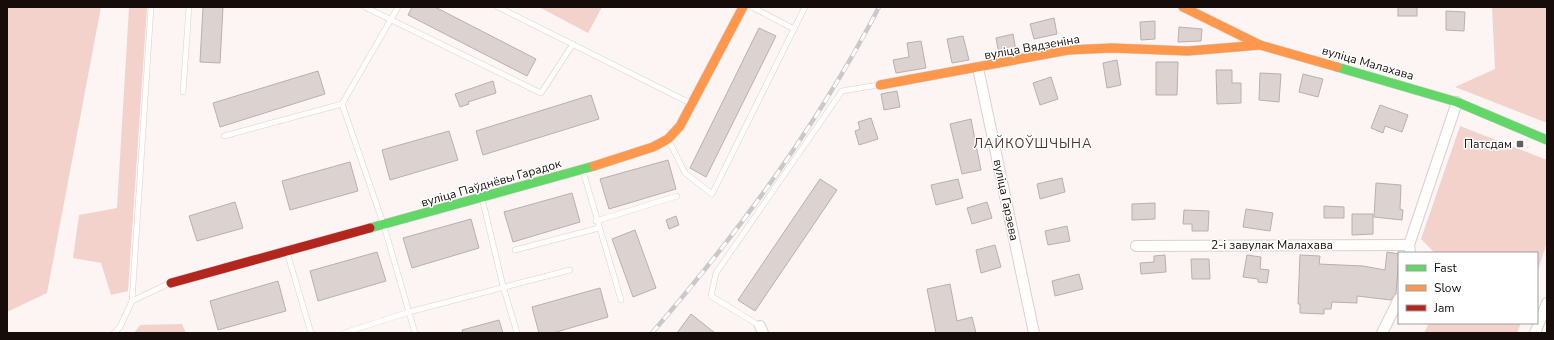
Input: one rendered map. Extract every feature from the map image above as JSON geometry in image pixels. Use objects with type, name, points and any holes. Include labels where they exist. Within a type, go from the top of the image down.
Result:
[{"type":"street","name":"вуліца Паўднёвы Гарадок","points":[[171,283],[384,226],[482,197],[582,170],[653,147],[668,139],[680,126],[743,7]]},
{"type":"street","name":"вуліца Малахава","points":[[1183,7],[1260,45],[1457,102],[1547,140]]},
{"type":"street","name":"вуліца Вядзеніна","points":[[880,85],[978,68],[1068,50],[1112,48],[1188,51],[1260,45]]},
{"type":"street","name":"вуліца Гарэева","points":[[978,68],[1034,333]]},
{"type":"street","points":[[1409,249],[1457,102]]},
{"type":"street","name":"2-і завулак Малахава","points":[[1136,246],[1409,249]]},
{"type":"street","points":[[1382,333],[1398,301]]},
{"type":"street","points":[[1535,333],[1547,303]]},
{"type":"lane","points":[[114,333],[120,327],[132,301],[151,7]]},
{"type":"lane","points":[[183,92],[189,7]]},
{"type":"lane","points":[[365,7],[542,94],[573,44]]},
{"type":"lane","points":[[224,136],[342,104],[398,7]]},
{"type":"lane","points":[[498,7],[691,103]]},
{"type":"lane","points":[[752,7],[794,29]]},
{"type":"lane","points":[[668,139],[685,173],[712,194],[805,7]]},
{"type":"lane","points":[[762,330],[711,296],[716,273],[842,91],[880,85]]},
{"type":"lane","points":[[342,104],[384,226],[415,333]]},
{"type":"lane","points":[[582,170],[621,300]]},
{"type":"lane","points":[[596,220],[677,196]]},
{"type":"lane","points":[[482,197],[503,286],[517,333]]},
{"type":"lane","points":[[515,250],[599,228]]},
{"type":"lane","points":[[287,251],[311,333]]},
{"type":"lane","points":[[344,333],[409,312],[503,286],[570,270]]},
{"type":"lane","points":[[132,301],[171,283]]},
{"type":"shaded area","points":[[7,7],[101,7],[47,293],[7,312]]},
{"type":"shaded area","points":[[129,7],[147,7],[128,291],[111,295],[101,263],[73,258],[79,215],[117,208]]},
{"type":"shaded area","points":[[539,7],[602,7],[588,33]]},
{"type":"shaded area","points":[[1492,7],[1547,7],[1547,123],[1455,87],[1495,69]]},
{"type":"shaded area","points":[[1460,126],[1547,160],[1547,242],[1538,270],[1538,252],[1434,252],[1421,239]]},
{"type":"shaded area","points":[[182,324],[186,333],[134,333],[140,325]]},
{"type":"shaded area","points":[[1428,324],[1521,324],[1517,333],[1424,333]]},
{"type":"building","points":[[203,7],[223,7],[220,63],[200,62]]},
{"type":"building","points":[[412,7],[435,7],[536,59],[527,76],[408,15]]},
{"type":"building","points":[[1398,7],[1417,7],[1417,16],[1398,16]]},
{"type":"building","points":[[1446,11],[1465,12],[1464,31],[1446,30]]},
{"type":"building","points":[[1054,18],[1057,34],[1034,39],[1030,24]]},
{"type":"building","points":[[1155,21],[1155,39],[1141,40],[1140,22]]},
{"type":"building","points":[[1179,27],[1202,29],[1201,41],[1178,42]]},
{"type":"building","points":[[759,28],[776,36],[706,177],[690,168]]},
{"type":"building","points":[[1013,34],[1016,51],[999,54],[996,38]]},
{"type":"building","points":[[963,36],[969,60],[952,63],[947,39]]},
{"type":"building","points":[[921,41],[926,68],[896,73],[893,60],[909,57],[907,43]]},
{"type":"building","points":[[1117,60],[1121,85],[1107,88],[1103,63]]},
{"type":"building","points":[[1156,62],[1178,62],[1177,95],[1156,95]]},
{"type":"building","points":[[1216,70],[1232,70],[1232,83],[1241,83],[1241,103],[1217,104]]},
{"type":"building","points":[[318,71],[325,94],[220,127],[213,103]]},
{"type":"building","points":[[1260,73],[1281,74],[1279,102],[1259,100]]},
{"type":"building","points":[[1303,74],[1323,79],[1318,97],[1299,92]]},
{"type":"building","points":[[1051,77],[1058,99],[1040,105],[1033,83]]},
{"type":"building","points":[[493,81],[496,93],[468,102],[469,104],[460,107],[455,94]]},
{"type":"building","points":[[897,91],[900,107],[884,110],[881,94]]},
{"type":"building","points":[[591,95],[599,119],[483,155],[476,131]]},
{"type":"building","points":[[1380,105],[1408,115],[1402,132],[1385,126],[1383,133],[1371,128]]},
{"type":"building","points":[[871,118],[878,139],[859,145],[855,131],[860,129],[858,122]]},
{"type":"building","points":[[971,119],[981,170],[962,174],[950,124]]},
{"type":"building","points":[[449,131],[458,160],[390,180],[382,150]]},
{"type":"building","points":[[668,160],[676,189],[609,209],[600,179]]},
{"type":"building","points":[[350,162],[358,191],[290,210],[282,181]]},
{"type":"building","points":[[1062,178],[1065,192],[1040,199],[1037,184]]},
{"type":"building","points":[[820,179],[837,190],[755,311],[738,300]]},
{"type":"building","points":[[958,179],[963,198],[936,205],[931,185]]},
{"type":"building","points":[[1376,183],[1401,185],[1400,209],[1403,210],[1402,220],[1374,217]]},
{"type":"building","points":[[572,193],[580,222],[513,242],[504,212]]},
{"type":"building","points":[[235,202],[243,228],[197,241],[189,216]]},
{"type":"building","points":[[987,202],[992,218],[972,224],[967,208]]},
{"type":"building","points":[[1155,203],[1155,219],[1132,220],[1132,204]]},
{"type":"building","points":[[1324,206],[1344,207],[1344,218],[1324,218]]},
{"type":"building","points":[[1246,209],[1273,213],[1270,231],[1243,227]]},
{"type":"building","points":[[1184,210],[1209,211],[1208,231],[1192,231],[1192,224],[1183,224]]},
{"type":"building","points":[[1352,214],[1373,214],[1373,234],[1352,235]]},
{"type":"building","points":[[676,216],[679,225],[669,229],[666,220]]},
{"type":"building","points":[[471,219],[479,248],[412,268],[403,238]]},
{"type":"building","points":[[1067,226],[1070,241],[1048,245],[1045,231]]},
{"type":"building","points":[[635,230],[656,288],[633,297],[612,239]]},
{"type":"building","points":[[995,245],[1001,267],[981,273],[976,250]]},
{"type":"building","points":[[377,252],[386,281],[318,301],[310,271]]},
{"type":"building","points":[[1387,252],[1398,254],[1396,293],[1391,300],[1357,296],[1357,303],[1332,302],[1331,309],[1324,309],[1324,314],[1300,313],[1300,304],[1298,304],[1300,255],[1320,256],[1319,264],[1363,266],[1385,270]]},
{"type":"building","points":[[1165,255],[1166,272],[1141,274],[1140,263],[1154,262],[1154,256]]},
{"type":"building","points":[[1247,255],[1261,257],[1260,269],[1269,270],[1267,283],[1258,282],[1258,279],[1243,277]]},
{"type":"building","points":[[1191,259],[1209,259],[1210,279],[1192,279]]},
{"type":"building","points":[[1079,274],[1083,289],[1055,296],[1052,281]]},
{"type":"building","points":[[278,281],[286,311],[218,330],[210,301]]},
{"type":"building","points":[[950,284],[957,321],[972,317],[976,333],[936,333],[927,289]]},
{"type":"building","points":[[600,288],[608,317],[553,333],[539,333],[532,307]]},
{"type":"building","points":[[691,314],[715,333],[677,333]]},
{"type":"building","points":[[499,320],[503,333],[463,333],[462,330]]},
{"type":"railway","points":[[652,333],[716,256],[775,176],[830,94],[879,7]]},
{"type":"traffic: fast","points":[[1337,67],[1457,102],[1547,140]]},
{"type":"traffic: fast","points":[[370,228],[594,166]]},
{"type":"traffic: slow","points":[[594,166],[653,147],[668,139],[680,126],[743,7]]},
{"type":"traffic: slow","points":[[1183,7],[1260,45],[1337,67]]},
{"type":"traffic: slow","points":[[880,85],[1068,50],[1112,48],[1188,51],[1260,45]]},
{"type":"traffic: jam","points":[[171,283],[370,228]]},
{"type":"place","name":"Патсдам","points":[[1520,144]]},
{"type":"district","name":"ЛАЙКОЎШЧЫНА","points":[[1033,144]]}]
